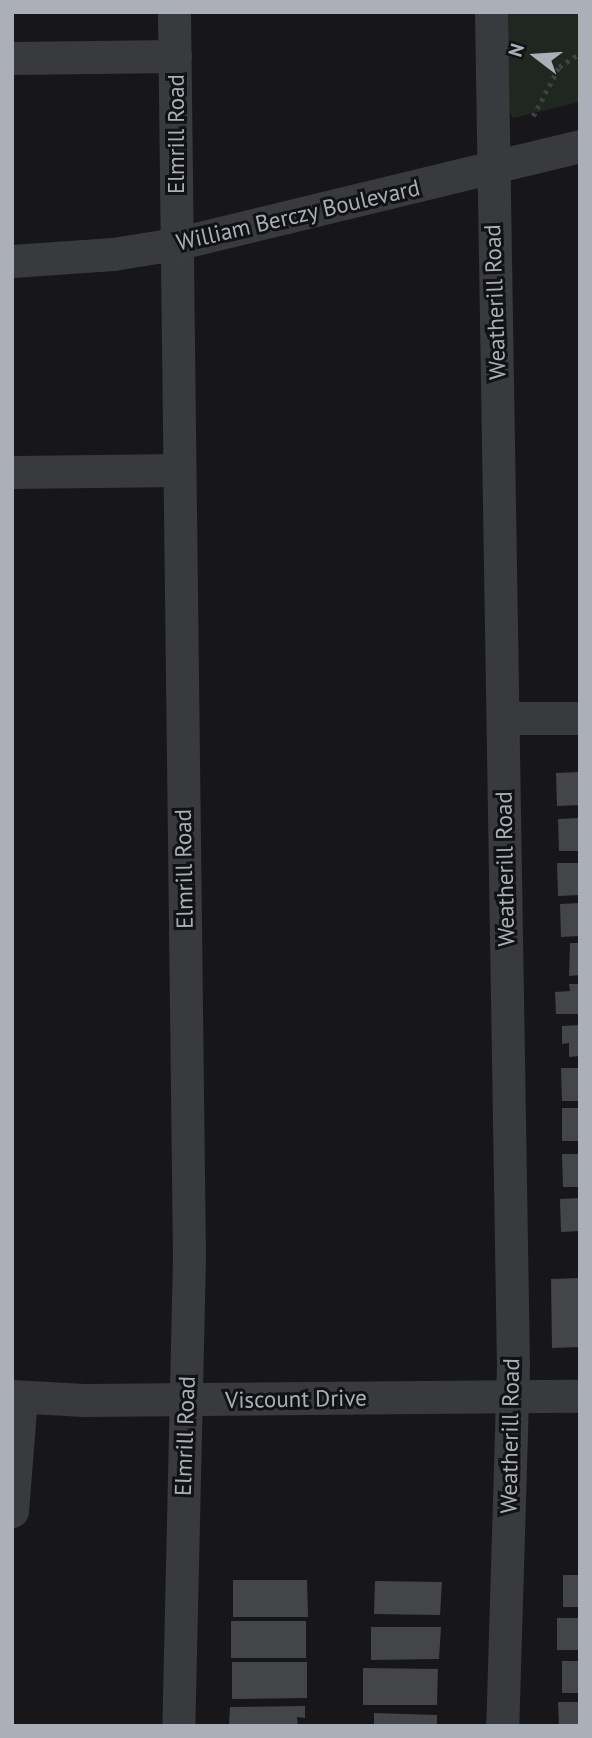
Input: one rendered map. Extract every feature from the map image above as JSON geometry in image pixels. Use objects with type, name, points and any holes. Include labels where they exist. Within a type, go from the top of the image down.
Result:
[{"type":"street","name":"Elmrill Road","points":[[174,12],[189,1257],[178,1726]]},
{"type":"street","name":"Weatherill Road","points":[[491,12],[513,1396],[502,1726]]},
{"type":"street","points":[[12,58],[175,56]]},
{"type":"street","name":"William Berczy Boulevard","points":[[12,261],[113,254],[175,244],[580,146]]},
{"type":"street","points":[[12,472],[179,470]]},
{"type":"street","points":[[504,718],[580,718]]},
{"type":"street","name":"Viscount Drive","points":[[17,1397],[187,1400],[580,1396]]},
{"type":"street","points":[[12,1511],[17,1397]]},
{"type":"path","points":[[533,116],[559,67],[580,53]]},
{"type":"shaded area","points":[[506,12],[580,12],[580,102],[513,118],[509,112]]},
{"type":"building","points":[[580,772],[580,805],[557,806],[556,773]]},
{"type":"building","points":[[580,818],[580,851],[559,851],[558,819]]},
{"type":"building","points":[[557,863],[580,863],[580,895],[558,896]]},
{"type":"building","points":[[580,903],[580,936],[561,937],[560,904]]},
{"type":"building","points":[[570,943],[580,943],[580,975],[569,976]]},
{"type":"building","points":[[569,984],[580,984],[580,1014],[556,1014],[555,992],[570,991]]},
{"type":"building","points":[[580,1025],[580,1056],[569,1057],[569,1043],[562,1044],[562,1026]]},
{"type":"building","points":[[561,1068],[580,1068],[580,1101],[562,1101]]},
{"type":"building","points":[[562,1108],[580,1108],[580,1141],[562,1141]]},
{"type":"building","points":[[562,1154],[580,1154],[580,1187],[563,1187]]},
{"type":"building","points":[[580,1198],[580,1231],[561,1232],[560,1199]]},
{"type":"building","points":[[580,1278],[580,1347],[552,1348],[551,1279]]},
{"type":"building","points":[[563,1575],[580,1575],[580,1607],[563,1607]]},
{"type":"building","points":[[233,1580],[307,1580],[308,1617],[233,1617]]},
{"type":"building","points":[[375,1581],[442,1582],[440,1615],[374,1614]]},
{"type":"building","points":[[557,1618],[580,1618],[580,1650],[557,1650]]},
{"type":"building","points":[[231,1621],[306,1621],[306,1658],[231,1658]]},
{"type":"building","points":[[371,1627],[441,1627],[439,1659],[371,1660]]},
{"type":"building","points":[[562,1661],[580,1661],[580,1693],[562,1693]]},
{"type":"building","points":[[232,1662],[307,1662],[307,1698],[232,1699]]},
{"type":"building","points":[[363,1668],[438,1669],[437,1705],[363,1705]]},
{"type":"building","points":[[558,1702],[580,1702],[580,1726],[559,1726]]},
{"type":"building","points":[[305,1706],[305,1718],[297,1717],[298,1726],[229,1724],[230,1707]]},
{"type":"building","points":[[374,1713],[437,1715],[437,1726],[374,1726]]}]
